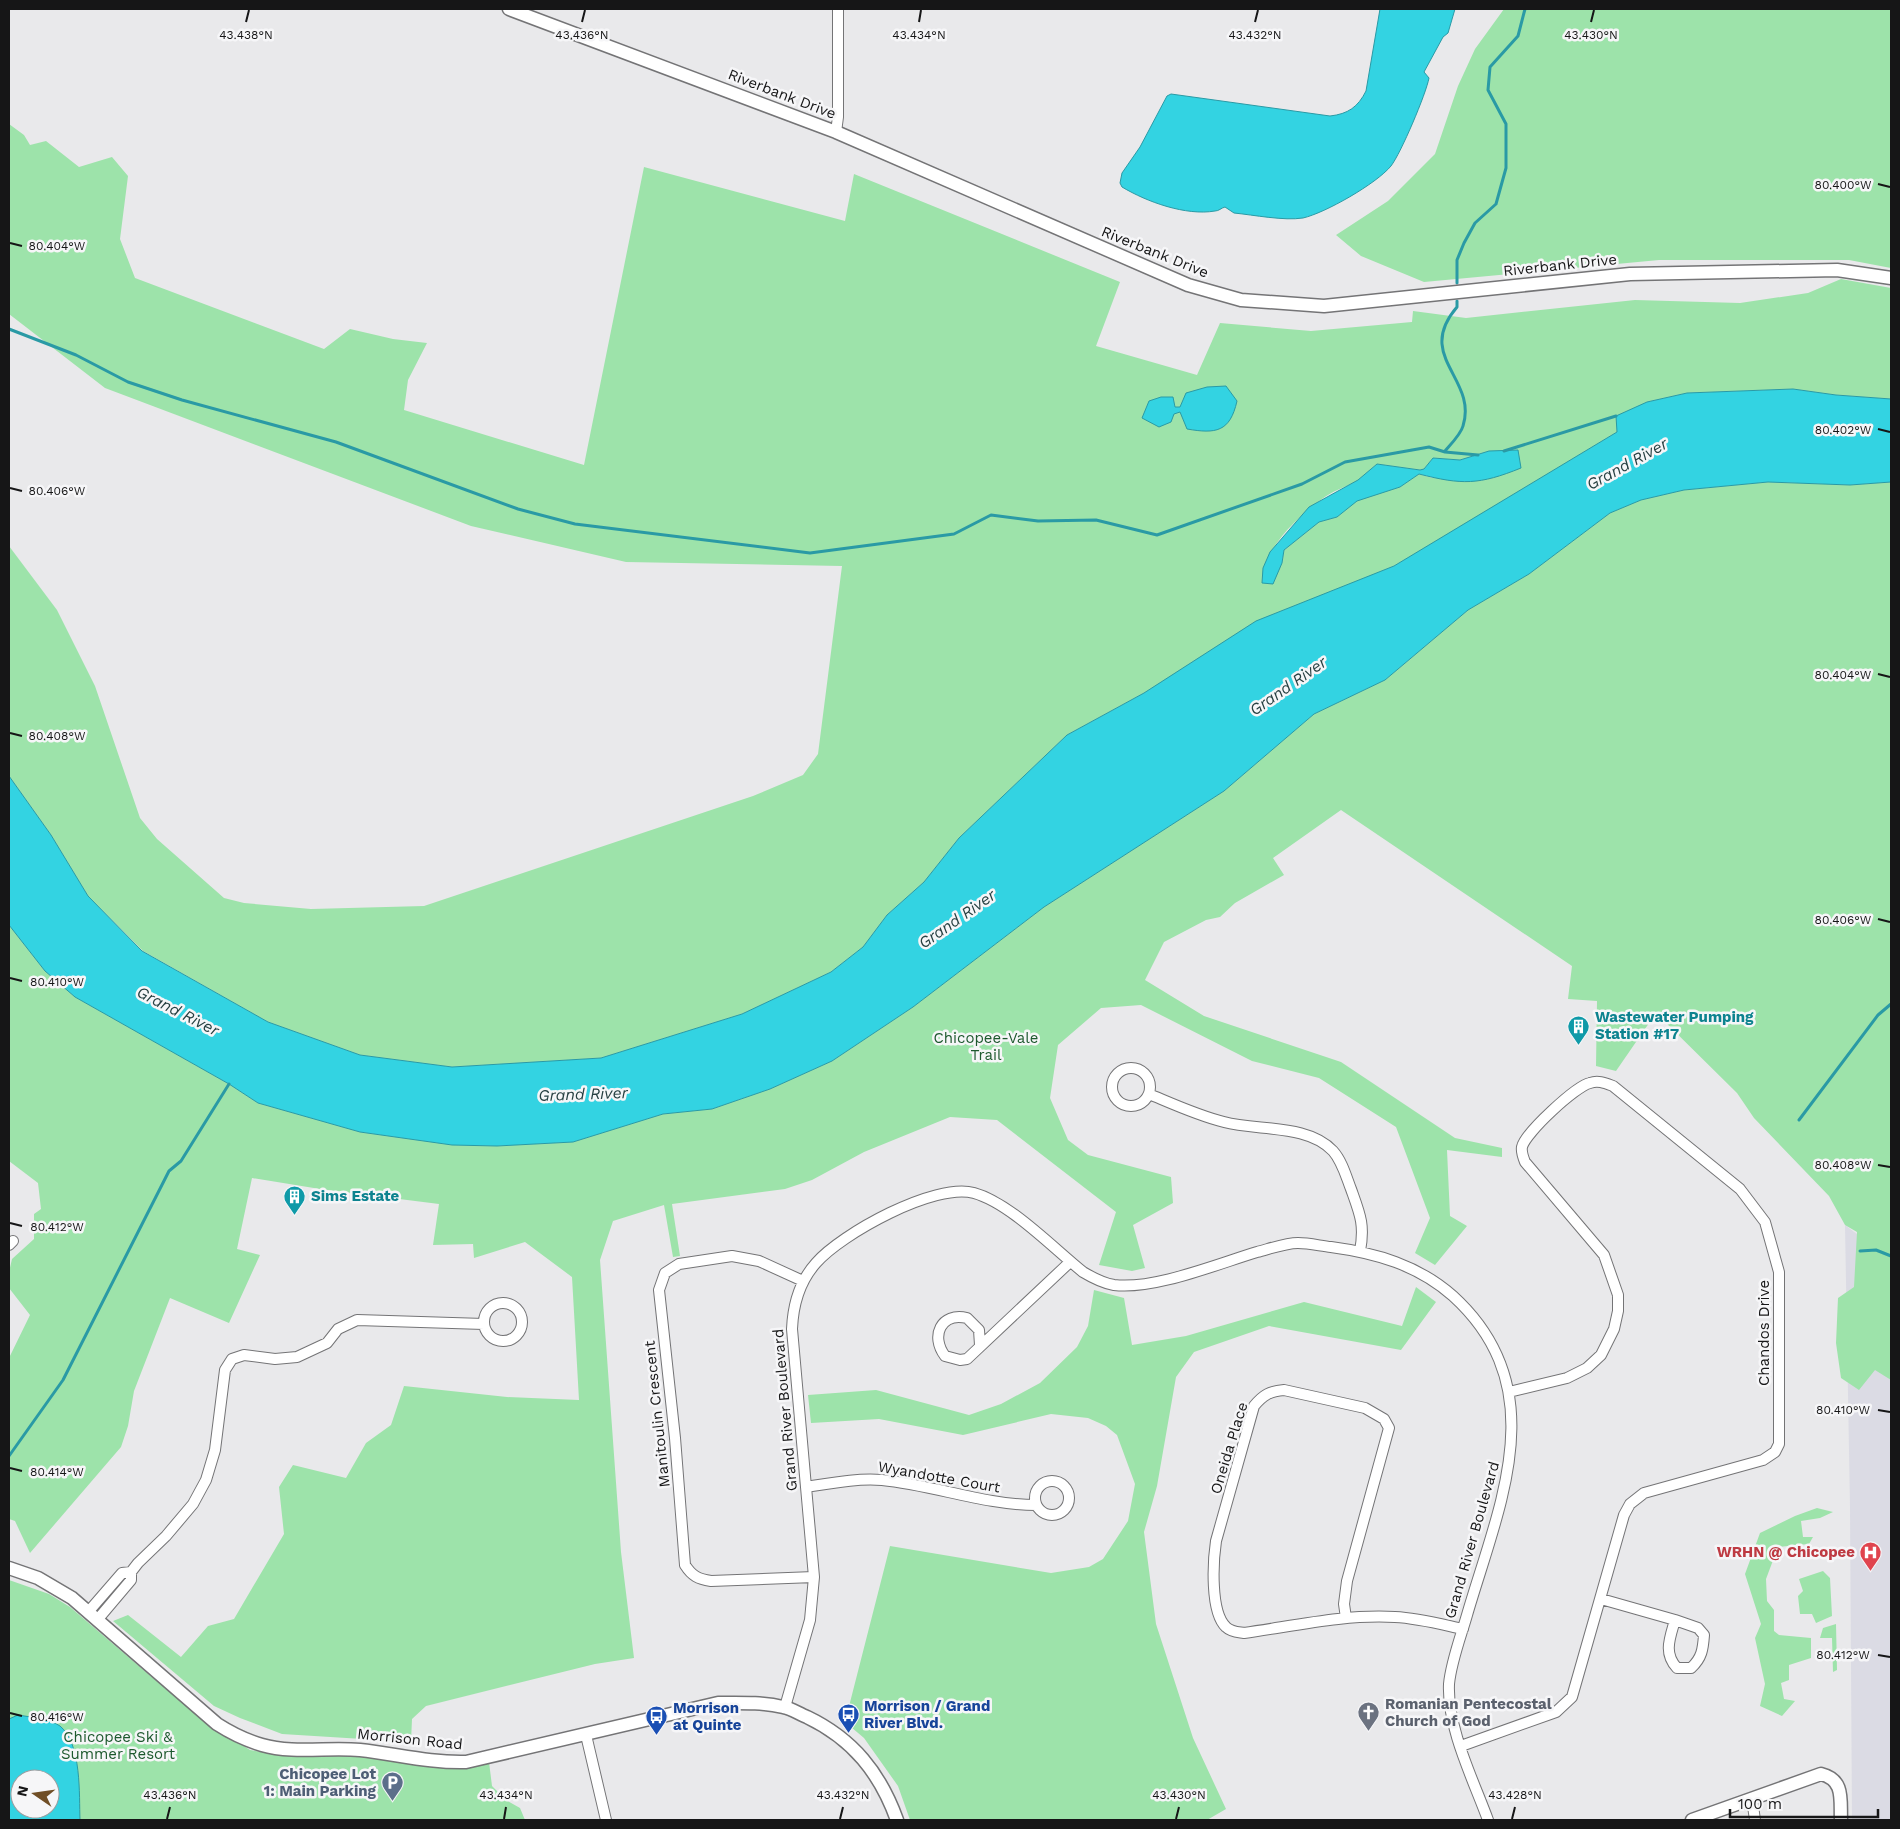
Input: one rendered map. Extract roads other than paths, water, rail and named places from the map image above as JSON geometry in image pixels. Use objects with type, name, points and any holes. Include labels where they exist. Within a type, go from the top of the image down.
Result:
[{"type":"street","name":"Riverbank Drive","points":[[509,9],[836,132],[1188,285],[1241,300],[1324,306],[1630,274],[1837,270],[1891,278]]},
{"type":"street","points":[[836,132],[838,117],[838,9]]},
{"type":"street","name":"Chandos Drive","points":[[1461,1746],[1556,1712],[1565,1706],[1577,1685],[1624,1515],[1636,1498],[1644,1493],[1763,1460],[1775,1452],[1779,1444],[1779,1272],[1765,1222],[1740,1189],[1613,1086],[1601,1082],[1589,1083],[1575,1091],[1532,1130],[1522,1145],[1522,1154],[1525,1162],[1604,1255],[1618,1295],[1618,1311],[1614,1329],[1601,1355],[1586,1368],[1568,1378],[1509,1392]]},
{"type":"street","points":[[1149,1094],[1222,1122],[1248,1128],[1293,1132],[1324,1143],[1334,1152],[1341,1164],[1361,1216],[1363,1233],[1360,1251]]},
{"type":"street","name":"Grand River Boulevard","points":[[785,1707],[810,1620],[814,1577],[792,1329],[793,1308],[803,1281],[815,1263],[832,1247],[917,1200],[952,1191],[973,1193],[1000,1204],[1070,1262],[1097,1280],[1117,1285],[1150,1283],[1268,1249],[1298,1243],[1360,1251],[1414,1270],[1445,1289],[1463,1306],[1479,1325],[1500,1361],[1509,1392],[1513,1432],[1508,1473],[1449,1682],[1452,1718],[1488,1820]]},
{"type":"street","name":"Manitoulin Crescent","points":[[803,1281],[759,1260],[732,1256],[679,1264],[665,1273],[659,1290],[675,1438],[685,1565],[691,1574],[700,1579],[711,1581],[814,1577]]},
{"type":"street","points":[[980,1345],[979,1330],[967,1318],[952,1318],[943,1324],[939,1330],[937,1340],[939,1348],[945,1356],[952,1359],[967,1359],[1070,1262]]},
{"type":"street","points":[[94,1615],[122,1573],[131,1572],[193,1504],[206,1480],[215,1450],[225,1370],[232,1359],[244,1355],[275,1359],[297,1357],[327,1343],[338,1329],[357,1320],[484,1324]]},
{"type":"street","name":"Oneida Place","points":[[1346,1618],[1344,1604],[1347,1581],[1389,1428],[1384,1419],[1365,1408],[1284,1390],[1272,1391],[1262,1396],[1254,1406],[1216,1541],[1213,1560],[1218,1612],[1228,1629],[1244,1632],[1346,1618],[1394,1617],[1422,1620],[1463,1630]]},
{"type":"street","name":"Wyandotte Court","points":[[806,1487],[860,1480],[884,1480],[1010,1505],[1036,1505]]},
{"type":"street","name":"Morrison Road","points":[[9,1568],[33,1576],[56,1588],[94,1615],[217,1724],[239,1737],[263,1746],[293,1749],[354,1750],[431,1761],[466,1762],[586,1736],[718,1704],[759,1703],[785,1707],[825,1726],[843,1738],[859,1754],[882,1784],[897,1820]]},
{"type":"street","points":[[1601,1598],[1675,1620],[1698,1628],[1704,1634],[1703,1650],[1699,1661],[1691,1668],[1677,1668],[1669,1660],[1667,1651],[1675,1620]]},
{"type":"street","points":[[586,1736],[606,1820]]},
{"type":"street","points":[[1692,1820],[1821,1774],[1830,1776],[1836,1781],[1839,1789],[1841,1820]]},
{"type":"street","points":[[1752,1799],[1755,1820]]},
{"type":"water","points":[[1380,9],[1455,9],[1448,33],[1443,37],[1424,72],[1429,78],[1427,86],[1407,137],[1391,166],[1374,181],[1350,197],[1324,210],[1295,219],[1234,213],[1225,207],[1216,211],[1204,212],[1179,210],[1155,203],[1122,187],[1120,183],[1122,173],[1140,147],[1167,96],[1171,94],[1330,116],[1342,114],[1352,109],[1366,91]]},
{"type":"water","points":[[1226,386],[1237,401],[1226,425],[1214,431],[1187,429],[1180,412],[1174,414],[1171,422],[1159,427],[1142,418],[1149,401],[1161,397],[1173,397],[1175,407],[1180,407],[1186,393],[1207,387]]},
{"type":"water","name":"Grand River","points":[[1793,389],[1836,395],[1891,399],[1891,482],[1850,485],[1768,482],[1684,490],[1641,500],[1610,513],[1529,574],[1468,610],[1385,680],[1314,714],[1224,791],[1044,907],[913,1007],[832,1061],[770,1089],[712,1109],[663,1114],[573,1142],[497,1146],[452,1145],[360,1132],[258,1103],[229,1084],[75,997],[45,971],[9,925],[9,776],[51,835],[88,896],[142,951],[268,1022],[360,1055],[452,1067],[601,1058],[742,1014],[831,972],[863,947],[887,915],[924,882],[959,838],[1067,735],[1144,693],[1256,621],[1394,566],[1617,432],[1616,416],[1647,402],[1687,393]]},
{"type":"water","points":[[1518,450],[1521,468],[1506,474],[1470,482],[1447,480],[1419,474],[1400,487],[1357,501],[1337,517],[1319,522],[1284,550],[1282,563],[1273,584],[1262,583],[1263,568],[1270,552],[1309,507],[1358,480],[1377,464],[1420,470],[1424,469],[1433,458],[1460,460],[1489,451]]},
{"type":"water","points":[[18,1715],[45,1720],[60,1726],[67,1734],[76,1757],[80,1820],[9,1820],[9,1719]]},
{"type":"waterway","points":[[1457,283],[1457,260],[1464,243],[1475,223],[1496,204],[1506,168],[1506,124],[1488,90],[1490,67],[1518,36],[1525,9]]},
{"type":"waterway","points":[[1445,451],[1462,429],[1465,409],[1462,394],[1444,354],[1442,340],[1446,324],[1457,307],[1457,301]]},
{"type":"waterway","points":[[9,329],[76,355],[128,382],[182,400],[336,442],[518,509],[575,524],[810,553],[954,534],[991,515],[1038,521],[1096,520],[1157,535],[1302,484],[1345,462],[1429,447],[1445,452],[1478,455]]},
{"type":"waterway","points":[[1504,451],[1616,416]]},
{"type":"waterway","points":[[1799,1120],[1878,1015],[1891,1004]]},
{"type":"waterway","points":[[9,1456],[63,1380],[169,1171],[181,1161],[229,1084]]},
{"type":"waterway","points":[[1860,1251],[1876,1250],[1891,1256]]},
{"type":"place","name":"Wastewater Pumping Station #17","points":[[1579,1045]]},
{"type":"place","name":"Sims Estate","points":[[295,1215]]},
{"type":"place","name":"WRHN @ Chicopee","points":[[1871,1571]]},
{"type":"place","name":"Romanian Pentecostal Church of God","points":[[1369,1732]]},
{"type":"place","name":"Morrison / Grand River Blvd.","points":[[848,1734]]},
{"type":"place","name":"Morrison at Quinte","points":[[657,1736]]},
{"type":"place","name":"Chicopee Lot 1: Main Parking","points":[[392,1802]]},
{"type":"park label","name":"Chicopee-Vale Trail","points":[[986,1046]]},
{"type":"park label","name":"Chicopee Ski & Summer Resort","points":[[118,1746]]}]
